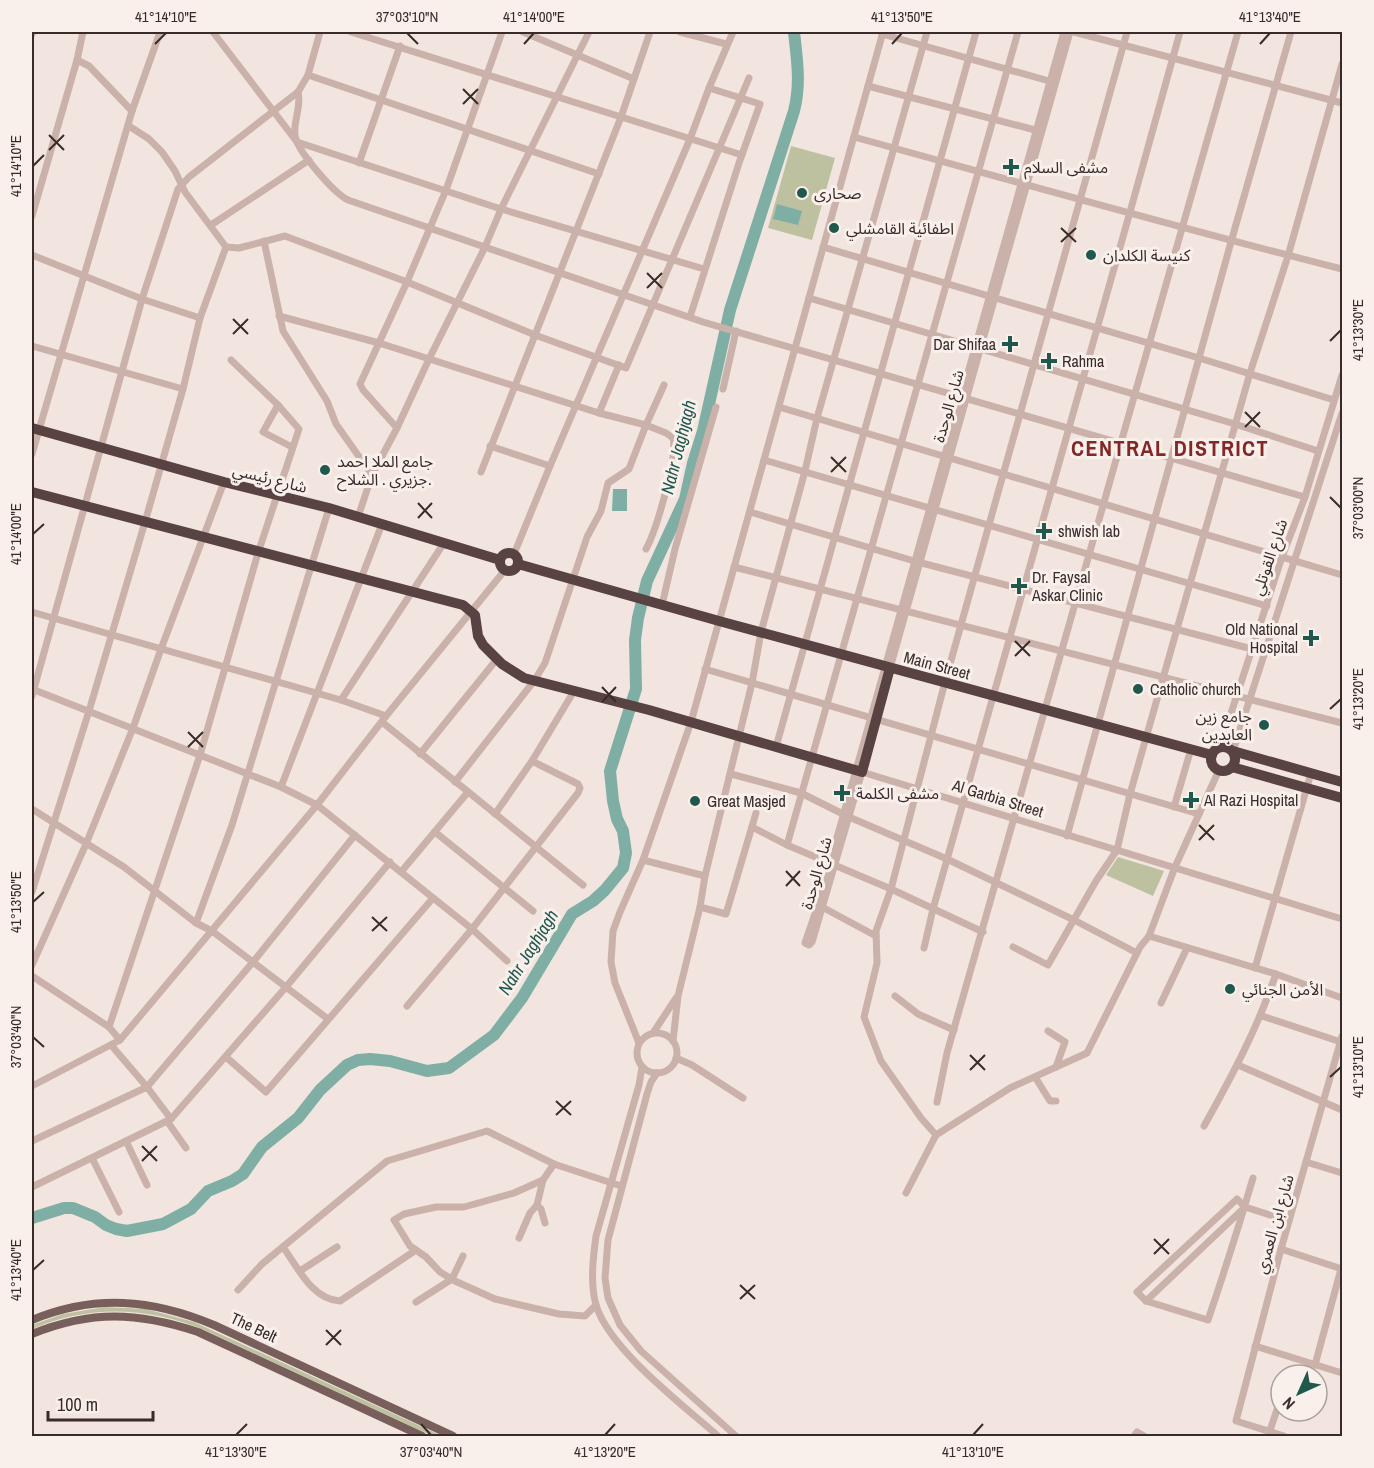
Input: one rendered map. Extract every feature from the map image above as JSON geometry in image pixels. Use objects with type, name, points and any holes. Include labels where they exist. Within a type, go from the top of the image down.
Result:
[{"type":"highway","name":"شارع رئيسي","points":[[35,429],[224,482],[328,508],[444,543],[503,565]]},
{"type":"highway","points":[[32,492],[410,593],[457,603],[472,612],[476,618],[480,641],[496,659]]},
{"type":"highway","points":[[516,559],[515,570],[503,565],[508,553],[516,559],[574,580],[659,604]]},
{"type":"highway","name":"Main Street","points":[[659,604],[1212,755]]},
{"type":"highway","name":"Al Garbia Street","points":[[496,659],[509,669],[534,681],[691,722],[859,771]]},
{"type":"highway","name":"شارع الوحدة","points":[[859,771],[887,667]]},
{"type":"highway","points":[[1342,782],[1229,748],[1220,747],[1212,755],[1212,762],[1219,770],[1233,767],[1342,798]]},
{"type":"highway","points":[[1233,751],[1236,759],[1233,767]]},
{"type":"main road","name":"The Belt","points":[[32,1320],[69,1308],[100,1303],[139,1303],[173,1310],[224,1330],[453,1437]]},
{"type":"main road","name":"The Belt","points":[[32,1334],[71,1321],[105,1316],[147,1318],[169,1323],[198,1332],[422,1437]]},
{"type":"street","points":[[32,216],[77,60],[82,32]]},
{"type":"street","points":[[32,454],[35,429],[60,354],[132,111],[160,32]]},
{"type":"street","points":[[213,32],[309,160],[333,190],[343,198],[703,322],[1305,497]]},
{"type":"street","points":[[320,32],[308,75],[298,92],[180,184],[142,299],[32,691],[133,728],[281,787],[317,805],[472,929],[507,961]]},
{"type":"street","points":[[351,32],[742,155]]},
{"type":"street","points":[[397,428],[361,386],[446,190],[502,32]]},
{"type":"street","points":[[523,32],[634,79]]},
{"type":"street","points":[[358,517],[372,474],[397,428],[485,247],[501,209],[589,32]]},
{"type":"street","points":[[481,472],[621,117],[650,32]]},
{"type":"street","points":[[516,559],[550,466],[690,139],[729,36],[680,32]]},
{"type":"street","points":[[673,1041],[678,996],[752,682],[761,632],[805,471],[817,418],[927,32]]},
{"type":"street","points":[[776,747],[976,32]]},
{"type":"street","points":[[787,845],[1018,32]]},
{"type":"street","name":"شارع الوحدة","points":[[1023,184],[1035,130],[1064,32]]},
{"type":"street","points":[[1072,32],[1342,103]]},
{"type":"street","name":"شارع الوحدة","points":[[887,667],[1023,184],[1072,32]]},
{"type":"street","points":[[936,1135],[921,1118],[881,1061],[864,1017],[877,963],[876,936],[1127,32]]},
{"type":"street","points":[[924,948],[933,909],[1180,32]]},
{"type":"street","points":[[937,1102],[954,1030],[1238,32]]},
{"type":"street","points":[[1068,836],[1140,569],[1291,32]]},
{"type":"street","points":[[639,1043],[648,1034],[664,1034],[676,1046],[676,1058],[669,1069],[657,1073],[646,1070],[637,1055],[639,1043],[615,983],[611,952],[616,921],[644,860],[691,722],[883,33],[1049,81]]},
{"type":"street","points":[[359,163],[399,46]]},
{"type":"street","points":[[77,60],[89,66],[132,111]]},
{"type":"street","points":[[1013,947],[1048,965],[1096,881],[1117,850],[1130,794],[1176,629],[1250,373],[1288,256],[1342,64]]},
{"type":"street","points":[[308,75],[599,174]]},
{"type":"street","points":[[226,247],[238,248],[285,236],[407,282],[535,335],[626,368],[748,78]]},
{"type":"street","points":[[868,86],[1035,130]]},
{"type":"street","points":[[690,317],[760,104],[708,88]]},
{"type":"street","points":[[297,142],[295,128],[300,104],[298,92]]},
{"type":"street","points":[[129,126],[162,152],[175,171],[180,184],[226,247]]},
{"type":"street","points":[[854,137],[1182,226],[1231,242],[1342,269]]},
{"type":"street","points":[[297,142],[501,209],[704,269]]},
{"type":"street","points":[[211,225],[309,160]]},
{"type":"street","points":[[32,185],[40,189]]},
{"type":"street","points":[[264,241],[283,331],[327,401],[336,424],[372,474]]},
{"type":"street","points":[[32,892],[145,522],[183,389],[200,318],[226,247]]},
{"type":"street","points":[[823,247],[1334,400]]},
{"type":"street","points":[[32,255],[142,299],[200,318]]},
{"type":"street","points":[[809,298],[1235,424],[1318,451]]},
{"type":"street","points":[[279,316],[379,343],[666,433],[673,438],[675,444],[661,509],[646,549]]},
{"type":"street","points":[[723,389],[732,330]]},
{"type":"street","points":[[32,346],[183,389]]},
{"type":"street","points":[[109,1027],[200,755],[258,553],[299,429],[278,405],[231,360]]},
{"type":"street","points":[[599,413],[619,366]]},
{"type":"street","name":"شارع القوتلي","points":[[1220,747],[1282,557],[1305,497],[1342,375]]},
{"type":"street","points":[[455,782],[534,681],[548,656],[587,537],[600,511],[608,483],[629,469],[664,385]]},
{"type":"street","points":[[278,405],[263,432],[292,447]]},
{"type":"street","points":[[659,604],[716,407]]},
{"type":"street","points":[[779,407],[1342,575]]},
{"type":"street","name":"شارع القوتلي","points":[[1233,751],[1342,413]]},
{"type":"street","points":[[490,446],[550,466]]},
{"type":"street","points":[[764,460],[850,483],[1267,606]]},
{"type":"street","points":[[32,965],[86,843],[133,728],[224,482]]},
{"type":"street","points":[[196,923],[232,825],[328,508]]},
{"type":"street","points":[[750,512],[917,562],[1252,649]]},
{"type":"street","points":[[281,787],[382,524]]},
{"type":"street","points":[[341,700],[444,543]]},
{"type":"street","points":[[32,1086],[120,1040],[317,805],[472,612],[503,565]]},
{"type":"street","points":[[734,567],[1342,723]]},
{"type":"street","points":[[32,612],[341,700],[384,719],[420,754],[583,885]]},
{"type":"street","points":[[420,754],[496,659]]},
{"type":"street","points":[[705,669],[1199,814]]},
{"type":"street","points":[[495,814],[532,761],[574,691]]},
{"type":"street","points":[[1174,807],[1191,749]]},
{"type":"street","points":[[407,1006],[505,888],[579,792],[578,784],[532,761]]},
{"type":"street","points":[[906,1193],[936,1135],[1010,1088],[1087,1053],[1137,953],[1149,936],[1175,867],[1219,770]]},
{"type":"street","name":"شارع الوحدة","points":[[831,863],[822,907],[811,944],[808,945],[805,941],[859,771]]},
{"type":"street","name":"Al Garbia Street","points":[[859,771],[1342,919]]},
{"type":"street","points":[[1255,968],[1311,773]]},
{"type":"street","points":[[731,774],[801,793],[845,815],[947,859],[1137,953]]},
{"type":"street","points":[[401,872],[468,792]]},
{"type":"street","points":[[32,809],[124,867],[196,923],[212,931],[328,1019]]},
{"type":"street","points":[[700,907],[726,914],[756,813]]},
{"type":"street","points":[[752,827],[787,845],[891,888],[983,932]]},
{"type":"street","points":[[435,832],[533,911]]},
{"type":"street","points":[[32,1141],[147,1087],[253,962],[355,835]]},
{"type":"street","points":[[644,860],[705,876]]},
{"type":"street","points":[[32,1187],[169,1120],[286,987],[390,862]]},
{"type":"street","points":[[226,1057],[266,1092],[433,898]]},
{"type":"street","points":[[822,907],[876,936]]},
{"type":"street","points":[[1149,936],[1276,974],[1342,998]]},
{"type":"street","points":[[1161,1003],[1187,948]]},
{"type":"street","points":[[1204,1126],[1262,1016],[1276,974]]},
{"type":"street","points":[[32,976],[109,1027],[120,1040]]},
{"type":"street","points":[[653,1033],[678,996]]},
{"type":"street","points":[[895,996],[918,1014],[954,1030]]},
{"type":"street","points":[[1262,1016],[1342,1039]]},
{"type":"street","points":[[1048,1031],[1065,1042],[1056,1067]]},
{"type":"street","name":"شارع ابن العمري","points":[[1269,1434],[1236,1421],[1281,1249],[1342,1039]]},
{"type":"street","points":[[111,1045],[147,1087],[186,1148]]},
{"type":"street","points":[[676,1058],[692,1065],[743,1098]]},
{"type":"street","points":[[1238,1065],[1342,1110]]},
{"type":"street","points":[[642,1066],[639,1085],[596,1236],[592,1259],[596,1305],[604,1323],[617,1342],[639,1366],[718,1437]]},
{"type":"street","points":[[657,1073],[651,1082],[608,1240],[605,1267],[606,1288],[615,1317],[626,1334],[641,1351],[736,1437]]},
{"type":"street","points":[[1035,1077],[1050,1101],[1056,1101]]},
{"type":"street","points":[[238,1290],[262,1264],[387,1161],[466,1136],[487,1131],[554,1164],[621,1186]]},
{"type":"street","points":[[126,1141],[147,1185]]},
{"type":"street","points":[[92,1158],[119,1212]]},
{"type":"street","points":[[1306,1162],[1342,1173]]},
{"type":"street","points":[[519,1238],[530,1213],[537,1205],[543,1180],[554,1164]]},
{"type":"street","points":[[1253,1178],[1245,1207],[1208,1320],[1146,1301],[1137,1292],[1237,1199],[1245,1207],[1289,1221]]},
{"type":"street","points":[[543,1180],[464,1207],[436,1207],[404,1214],[394,1220],[410,1246],[426,1257],[440,1272],[495,1299],[559,1314],[585,1316],[596,1305]]},
{"type":"street","points":[[537,1205],[541,1209],[545,1223]]},
{"type":"street","points":[[1146,1301],[1245,1207]]},
{"type":"street","points":[[1213,1222],[1220,1230]]},
{"type":"street","points":[[283,1246],[306,1281],[318,1293],[340,1301],[416,1250]]},
{"type":"street","points":[[300,1271],[337,1247]]},
{"type":"street","points":[[1281,1249],[1342,1269],[1316,1363]]},
{"type":"street","points":[[416,1302],[452,1279],[463,1256]]},
{"type":"street","points":[[1255,1346],[1309,1363]]},
{"type":"street","points":[[1134,1437],[1137,1432],[1144,1437]]},
{"type":"street","points":[[1269,1434],[1284,1437]]},
{"type":"green space","name":"صحارى","points":[[791,146],[835,158],[812,240],[768,228]]},
{"type":"green space","points":[[1118,857],[1164,871],[1153,896],[1106,875]]},
{"type":"green space","points":[[105,1307],[146,1309],[194,1322],[442,1436],[432,1436],[204,1330],[161,1316],[96,1312],[53,1321],[32,1329],[32,1325],[63,1314]]},
{"type":"water","points":[[777,204],[802,211],[798,225],[773,219]]},
{"type":"water","points":[[613,489],[627,489],[627,511],[612,511]]},
{"type":"waterway","name":"Nahr Jaghjagh","points":[[32,1218],[64,1208],[73,1208],[95,1217],[106,1225],[127,1231],[163,1224],[191,1209],[208,1191],[243,1174],[262,1147],[298,1118],[320,1090],[347,1065],[358,1060],[370,1059],[390,1061],[427,1071],[449,1068],[494,1035],[522,998],[572,914],[593,901],[623,868],[626,853],[623,831],[617,819],[613,801],[610,771],[636,689],[635,640],[638,618],[647,581],[685,499],[730,310],[794,111],[798,81],[794,32]]},
{"type":"place","name":"مشفى السلام","points":[[1011,167]]},
{"type":"place","name":"صحارى","points":[[802,193]]},
{"type":"place","name":"اطفائية القامشلي","points":[[834,228]]},
{"type":"place","name":"كنيسة الكلدان","points":[[1091,255]]},
{"type":"place","name":"Dar Shifaa","points":[[1010,344]]},
{"type":"place","name":"Rahma","points":[[1049,361]]},
{"type":"place","name":"جامع الملا احمد جزيري . الشلاح.","points":[[325,470]]},
{"type":"place","name":"shwish lab","points":[[1044,531]]},
{"type":"place","name":"Dr. Faysal Askar Clinic","points":[[1019,586]]},
{"type":"place","name":"Old National Hospital","points":[[1311,638]]},
{"type":"place","name":"Catholic church","points":[[1138,689]]},
{"type":"place","name":"جامع زين العابدين","points":[[1264,725]]},
{"type":"place","name":"مشفى الكلمة","points":[[842,793]]},
{"type":"place","name":"Al Razi Hospital","points":[[1191,800]]},
{"type":"place","name":"Great Masjed","points":[[695,801]]},
{"type":"place","name":"الأمن الجنائي","points":[[1230,989]]},
{"type":"district","name":"CENTRAL DISTRICT","points":[[1170,448]]}]
